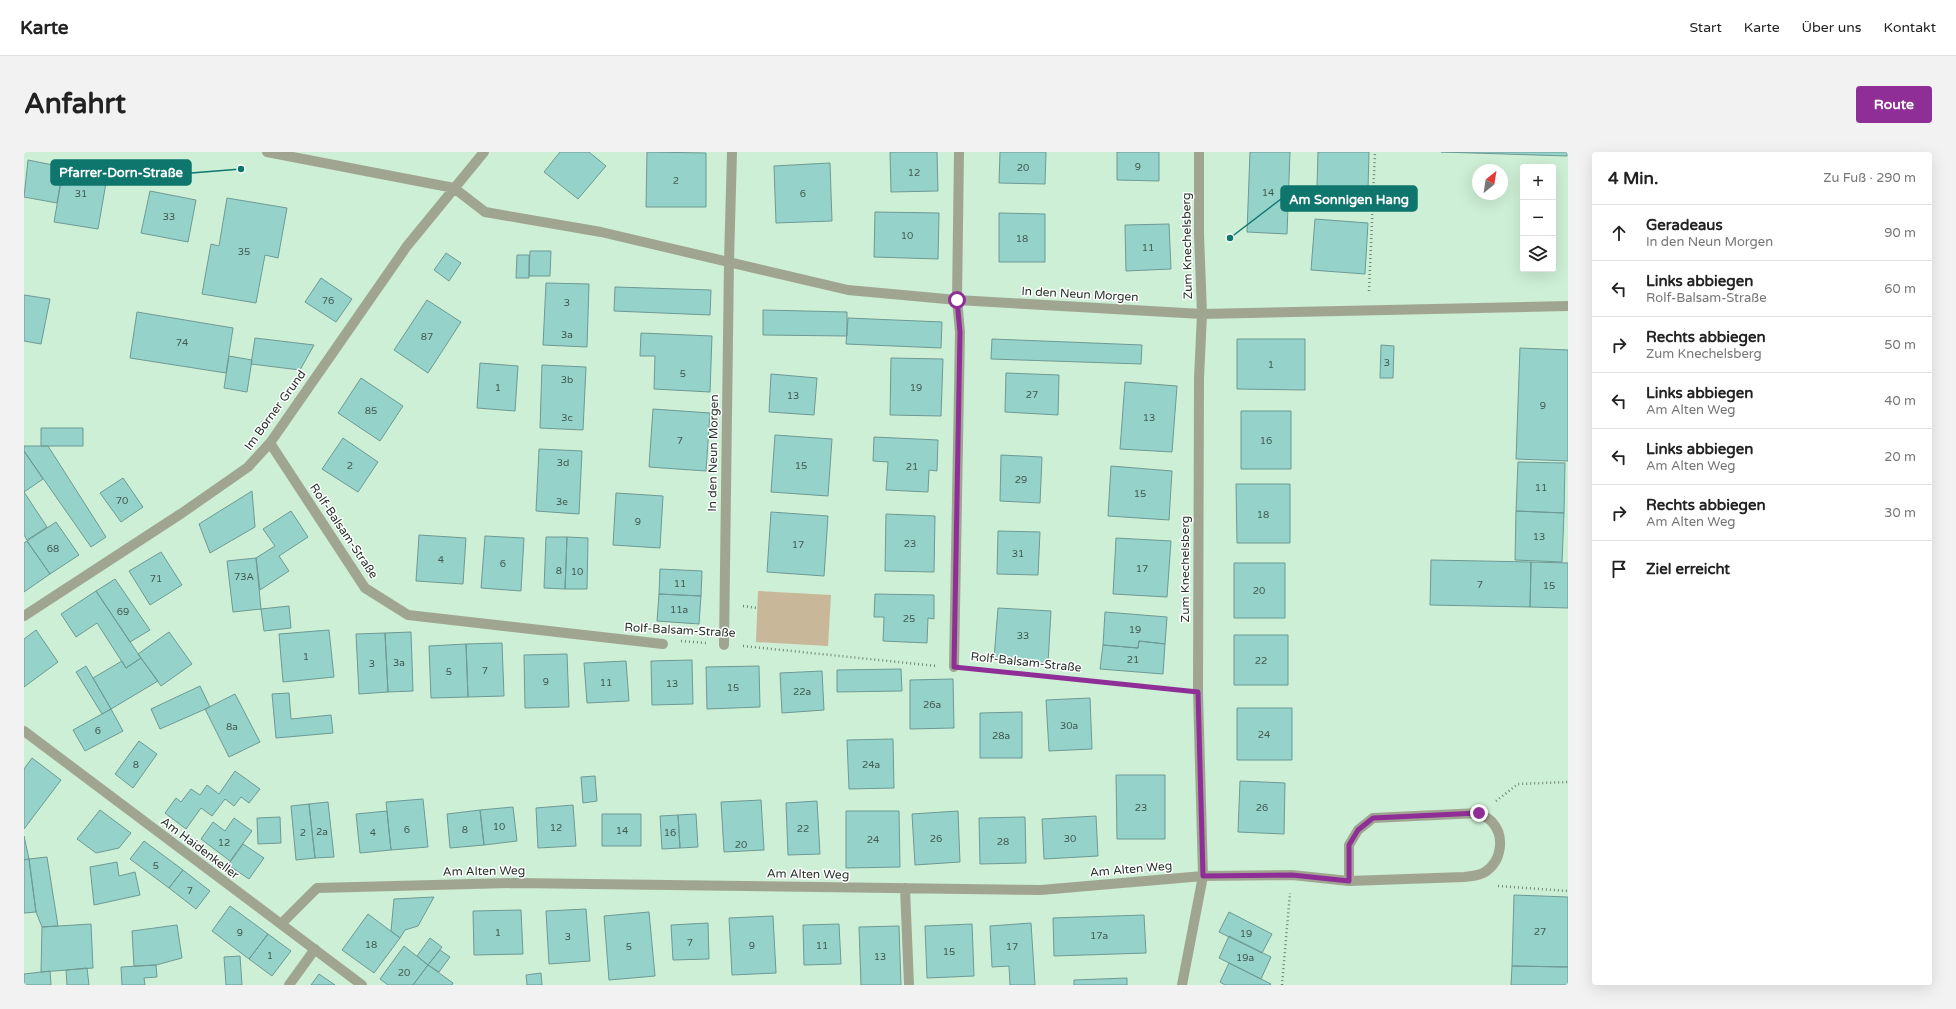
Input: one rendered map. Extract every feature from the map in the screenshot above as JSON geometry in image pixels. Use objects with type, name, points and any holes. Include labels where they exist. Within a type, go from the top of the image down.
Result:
[{"type":"street","points":[[267,152],[454,188]]},
{"type":"street","name":"Im Borner Grund","points":[[24,616],[163,526],[248,467],[270,443],[407,246],[484,152]]},
{"type":"street","name":"In den Neun Morgen","points":[[724,645],[728,261],[732,152]]},
{"type":"street","points":[[954,667],[960,332],[957,300],[959,152]]},
{"type":"street","name":"Zum Knechelsberg","points":[[1182,985],[1203,876],[1198,692],[1199,378],[1202,314],[1199,234],[1199,152]]},
{"type":"street","name":"In den Neun Morgen","points":[[454,188],[485,212],[601,232],[848,290],[957,300],[1202,314],[1568,306]]},
{"type":"street","name":"Rolf-Balsam-Straße","points":[[270,443],[365,588],[408,616],[664,644]]},
{"type":"street","name":"Am Haidenkeller","points":[[24,731],[362,985]]},
{"type":"street","points":[[1349,881],[1349,845],[1358,830],[1373,818],[1479,813],[1492,821],[1499,832],[1501,844],[1498,858],[1486,871],[1475,876]]},
{"type":"street","name":"Am Alten Weg","points":[[281,924],[317,888],[514,883],[1041,890],[1203,876],[1292,875],[1349,881],[1475,876]]},
{"type":"street","points":[[905,888],[909,985]]},
{"type":"street","points":[[289,985],[314,949]]},
{"type":"path","points":[[1368,310],[1375,152]]},
{"type":"path","name":"Rolf-Balsam-Straße","points":[[664,644],[670,640],[1198,692]]},
{"type":"path","points":[[1479,813],[1518,784],[1568,782]]},
{"type":"path","points":[[1282,985],[1292,875]]},
{"type":"path","points":[[1475,876],[1486,885],[1568,891]]},
{"type":"shaded area","points":[[758,591],[831,595],[828,646],[756,642]]},
{"type":"building","points":[[560,152],[589,152],[606,166],[578,199],[544,172]]},
{"type":"building","points":[[647,152],[706,153],[706,207],[646,207]]},
{"type":"building","points":[[890,152],[937,152],[938,191],[891,192]]},
{"type":"building","points":[[1000,152],[1046,152],[1045,184],[999,183]]},
{"type":"building","points":[[1117,152],[1159,152],[1159,181],[1117,180]]},
{"type":"building","points":[[1250,152],[1290,152],[1287,234],[1247,232]]},
{"type":"building","points":[[1318,152],[1369,152],[1368,189],[1317,187]]},
{"type":"building","points":[[1441,152],[1567,152],[1567,156]]},
{"type":"building","points":[[28,160],[63,167],[57,203],[24,197]]},
{"type":"building","points":[[830,163],[832,221],[776,223],[774,166]]},
{"type":"building","points":[[62,176],[106,183],[98,229],[54,222]]},
{"type":"building","points":[[150,191],[196,200],[188,242],[141,233]]},
{"type":"building","points":[[227,198],[287,208],[278,258],[265,255],[256,303],[202,294],[211,244],[219,246]]},
{"type":"building","points":[[875,212],[939,213],[938,259],[874,257]]},
{"type":"building","points":[[999,213],[1045,214],[1045,262],[999,262]]},
{"type":"building","points":[[1315,219],[1368,223],[1365,274],[1311,270]]},
{"type":"building","points":[[1169,224],[1171,269],[1126,271],[1125,225]]},
{"type":"building","points":[[530,251],[551,251],[550,276],[529,276]]},
{"type":"building","points":[[446,253],[461,263],[449,281],[434,270]]},
{"type":"building","points":[[517,255],[529,255],[529,278],[516,278]]},
{"type":"building","points":[[321,278],[352,299],[336,322],[305,302]]},
{"type":"building","points":[[546,283],[589,284],[587,347],[543,345]]},
{"type":"building","points":[[615,287],[711,290],[710,315],[614,311]]},
{"type":"building","points":[[24,295],[50,299],[41,344],[24,341]]},
{"type":"building","points":[[427,300],[461,322],[428,373],[394,350]]},
{"type":"building","points":[[763,310],[847,312],[847,336],[763,335]]},
{"type":"building","points":[[137,312],[233,328],[226,373],[130,358]]},
{"type":"building","points":[[848,318],[942,322],[941,348],[846,344]]},
{"type":"building","points":[[641,333],[712,336],[710,392],[654,389],[655,356],[640,356]]},
{"type":"building","points":[[255,338],[314,345],[300,370],[251,364]]},
{"type":"building","points":[[992,339],[1142,345],[1141,364],[991,359]]},
{"type":"building","points":[[1237,339],[1305,339],[1305,390],[1237,389]]},
{"type":"building","points":[[1381,345],[1394,346],[1393,378],[1380,378]]},
{"type":"building","points":[[1520,348],[1568,350],[1568,461],[1516,459]]},
{"type":"building","points":[[229,356],[252,360],[247,392],[224,388]]},
{"type":"building","points":[[891,358],[943,359],[941,416],[890,415]]},
{"type":"building","points":[[480,363],[518,366],[515,411],[477,408]]},
{"type":"building","points":[[542,365],[586,367],[583,430],[540,428]]},
{"type":"building","points":[[1006,373],[1059,375],[1058,415],[1005,412]]},
{"type":"building","points":[[771,374],[817,378],[814,415],[769,412]]},
{"type":"building","points":[[361,378],[403,406],[380,441],[338,413]]},
{"type":"building","points":[[1125,382],[1177,386],[1172,452],[1120,449]]},
{"type":"building","points":[[653,409],[710,413],[706,471],[649,467]]},
{"type":"building","points":[[1241,411],[1291,411],[1291,469],[1241,469]]},
{"type":"building","points":[[41,428],[83,428],[83,446],[41,446]]},
{"type":"building","points":[[775,435],[832,439],[828,496],[771,492]]},
{"type":"building","points":[[874,437],[938,440],[937,471],[929,470],[928,492],[886,490],[888,462],[873,461]]},
{"type":"building","points":[[343,438],[378,462],[358,492],[322,469]]},
{"type":"building","points":[[24,446],[48,446],[106,537],[91,547],[24,451]]},
{"type":"building","points":[[539,449],[582,451],[579,514],[536,511]]},
{"type":"building","points":[[24,451],[43,479],[24,492]]},
{"type":"building","points":[[1001,455],[1042,457],[1040,503],[1000,501]]},
{"type":"building","points":[[1518,462],[1565,463],[1564,513],[1516,511]]},
{"type":"building","points":[[1111,466],[1172,471],[1169,520],[1108,516]]},
{"type":"building","points":[[123,478],[143,507],[121,522],[100,493]]},
{"type":"building","points":[[1236,484],[1290,484],[1290,543],[1237,543]]},
{"type":"building","points":[[252,491],[255,527],[210,553],[199,524]]},
{"type":"building","points":[[24,492],[47,527],[27,540],[24,535]]},
{"type":"building","points":[[616,493],[663,496],[660,548],[613,545]]},
{"type":"building","points":[[291,511],[308,537],[279,556],[289,571],[260,590],[256,558],[275,546],[263,529]]},
{"type":"building","points":[[1516,511],[1564,513],[1562,562],[1515,560]]},
{"type":"building","points":[[771,512],[828,516],[824,576],[767,572]]},
{"type":"building","points":[[886,514],[935,516],[934,572],[885,571]]},
{"type":"building","points":[[56,522],[79,555],[50,574],[27,541]]},
{"type":"building","points":[[998,531],[1040,532],[1038,575],[997,574]]},
{"type":"building","points":[[419,535],[466,538],[463,584],[416,581]]},
{"type":"building","points":[[485,536],[524,538],[521,591],[481,588]]},
{"type":"building","points":[[546,537],[567,537],[565,589],[544,588]]},
{"type":"building","points":[[567,537],[588,538],[587,589],[565,589]]},
{"type":"building","points":[[1116,538],[1171,541],[1167,597],[1113,594]]},
{"type":"building","points":[[27,541],[50,574],[24,592],[24,543]]},
{"type":"building","points":[[161,552],[182,585],[150,605],[129,571]]},
{"type":"building","points":[[256,558],[261,609],[233,612],[227,561]]},
{"type":"building","points":[[1431,560],[1531,562],[1530,607],[1430,605]]},
{"type":"building","points":[[1531,562],[1568,563],[1568,608],[1530,607]]},
{"type":"building","points":[[1234,563],[1285,563],[1285,618],[1234,618]]},
{"type":"building","points":[[660,569],[702,571],[701,596],[659,594]]},
{"type":"building","points":[[115,579],[150,630],[130,642],[96,591]]},
{"type":"building","points":[[96,591],[141,658],[126,668],[97,623],[76,637],[61,614]]},
{"type":"building","points":[[659,594],[701,596],[699,624],[657,621]]},
{"type":"building","points":[[875,594],[934,595],[934,619],[928,618],[927,643],[883,641],[884,617],[874,617]]},
{"type":"building","points":[[289,606],[291,628],[264,631],[261,609]]},
{"type":"building","points":[[998,608],[1051,611],[1048,663],[994,659]]},
{"type":"building","points":[[1105,612],[1167,617],[1165,644],[1139,641],[1138,648],[1103,645]]},
{"type":"building","points":[[36,630],[58,662],[24,687],[24,639]]},
{"type":"building","points":[[329,630],[334,677],[283,682],[279,634]]},
{"type":"building","points":[[169,632],[192,664],[161,686],[138,654]]},
{"type":"building","points":[[411,632],[413,691],[388,692],[385,633]]},
{"type":"building","points":[[385,633],[388,692],[359,694],[356,634]]},
{"type":"building","points":[[1234,635],[1288,635],[1288,685],[1234,685]]},
{"type":"building","points":[[1139,641],[1165,644],[1163,674],[1100,669],[1103,645],[1138,648]]},
{"type":"building","points":[[502,643],[504,696],[468,697],[466,644]]},
{"type":"building","points":[[466,644],[468,697],[431,698],[429,646]]},
{"type":"building","points":[[567,654],[569,707],[525,708],[524,655]]},
{"type":"building","points":[[141,658],[158,681],[111,709],[93,678],[122,661],[126,668]]},
{"type":"building","points":[[692,660],[693,704],[652,705],[651,661]]},
{"type":"building","points":[[626,661],[629,701],[587,703],[584,663]]},
{"type":"building","points":[[86,666],[111,709],[102,714],[76,672]]},
{"type":"building","points":[[759,666],[760,707],[707,709],[706,667]]},
{"type":"building","points":[[901,669],[902,691],[837,692],[837,670]]},
{"type":"building","points":[[822,671],[824,710],[782,713],[780,673]]},
{"type":"building","points":[[953,679],[954,728],[910,729],[910,680]]},
{"type":"building","points":[[200,686],[210,707],[160,729],[151,709]]},
{"type":"building","points":[[289,693],[291,719],[331,715],[333,733],[276,738],[272,694]]},
{"type":"building","points":[[235,694],[260,742],[229,757],[205,709]]},
{"type":"building","points":[[1090,698],[1092,749],[1049,751],[1046,700]]},
{"type":"building","points":[[1237,708],[1292,708],[1292,760],[1237,760]]},
{"type":"building","points":[[111,709],[123,731],[85,751],[73,730]]},
{"type":"building","points":[[1022,712],[1022,758],[980,758],[980,713]]},
{"type":"building","points":[[893,739],[894,788],[849,789],[847,740]]},
{"type":"building","points":[[139,741],[157,754],[133,788],[115,774]]},
{"type":"building","points":[[32,758],[61,780],[24,829],[24,769]]},
{"type":"building","points":[[235,771],[260,789],[249,803],[241,797],[234,806],[225,799],[212,816],[201,808],[186,829],[165,813],[176,798],[181,802],[191,789],[200,795],[207,785],[219,794]]},
{"type":"building","points":[[1116,775],[1165,775],[1165,839],[1117,839]]},
{"type":"building","points":[[595,776],[597,801],[583,803],[581,777]]},
{"type":"building","points":[[1240,781],[1285,783],[1284,834],[1238,832]]},
{"type":"building","points":[[423,799],[428,847],[391,850],[386,802]]},
{"type":"building","points":[[761,800],[764,850],[724,852],[721,802]]},
{"type":"building","points":[[817,801],[820,854],[788,855],[786,803]]},
{"type":"building","points":[[328,802],[334,857],[315,858],[309,804]]},
{"type":"building","points":[[309,804],[315,858],[296,860],[291,806]]},
{"type":"building","points":[[573,805],[576,846],[538,848],[536,808]]},
{"type":"building","points":[[513,807],[517,841],[484,845],[480,810]]},
{"type":"building","points":[[100,810],[131,833],[119,848],[96,853],[77,839]]},
{"type":"building","points":[[480,810],[484,845],[450,848],[447,814]]},
{"type":"building","points":[[387,811],[391,850],[360,853],[356,814]]},
{"type":"building","points":[[846,811],[899,811],[900,867],[846,868]]},
{"type":"building","points":[[958,811],[960,862],[915,865],[912,814]]},
{"type":"building","points":[[602,814],[641,814],[641,846],[602,846]]},
{"type":"building","points":[[696,814],[698,847],[680,848],[678,815]]},
{"type":"building","points":[[678,815],[680,848],[662,849],[660,816]]},
{"type":"building","points":[[1096,816],[1098,856],[1044,859],[1042,819]]},
{"type":"building","points":[[280,817],[281,843],[258,844],[257,818]]},
{"type":"building","points":[[1025,817],[1026,863],[980,864],[979,818]]},
{"type":"building","points":[[234,818],[252,831],[230,861],[201,839],[213,822],[225,831]]},
{"type":"building","points":[[24,836],[29,859],[24,860]]},
{"type":"building","points":[[144,841],[183,870],[169,888],[130,859]]},
{"type":"building","points":[[243,844],[264,858],[249,879],[228,865]]},
{"type":"building","points":[[47,857],[58,926],[42,927],[36,912],[29,859]]},
{"type":"building","points":[[29,859],[36,912],[24,913],[24,860]]},
{"type":"building","points":[[117,862],[119,876],[135,872],[140,895],[94,905],[90,867]]},
{"type":"building","points":[[183,870],[210,891],[196,909],[169,888]]},
{"type":"building","points":[[1514,895],[1568,897],[1568,967],[1512,966]]},
{"type":"building","points":[[434,897],[418,926],[405,930],[400,938],[391,931],[394,899]]},
{"type":"building","points":[[230,906],[268,934],[249,959],[212,931]]},
{"type":"building","points":[[586,909],[590,961],[549,964],[546,911]]},
{"type":"building","points":[[521,910],[523,954],[474,955],[473,911]]},
{"type":"building","points":[[649,912],[655,976],[609,980],[604,916]]},
{"type":"building","points":[[1229,912],[1272,934],[1262,953],[1219,932]]},
{"type":"building","points":[[368,914],[400,938],[374,973],[342,950]]},
{"type":"building","points":[[1144,915],[1146,953],[1054,956],[1053,918]]},
{"type":"building","points":[[773,916],[776,973],[732,975],[729,918]]},
{"type":"building","points":[[708,923],[709,959],[673,960],[671,925]]},
{"type":"building","points":[[1031,923],[1035,985],[1010,985],[1009,966],[992,967],[990,926]]},
{"type":"building","points":[[91,924],[93,968],[41,972],[42,927]]},
{"type":"building","points":[[839,924],[841,964],[804,965],[803,925]]},
{"type":"building","points":[[972,924],[974,976],[927,978],[925,926]]},
{"type":"building","points":[[177,925],[182,958],[156,965],[134,966],[132,931]]},
{"type":"building","points":[[899,926],[901,985],[861,985],[859,927]]},
{"type":"building","points":[[268,934],[291,951],[272,976],[249,959]]},
{"type":"building","points":[[1229,936],[1271,957],[1261,979],[1219,958]]},
{"type":"building","points":[[430,938],[442,947],[428,965],[417,956]]},
{"type":"building","points":[[404,946],[428,965],[413,985],[388,985],[380,979]]},
{"type":"building","points":[[440,950],[450,957],[439,972],[428,965]]},
{"type":"building","points":[[240,956],[242,985],[226,985],[224,957]]},
{"type":"building","points":[[1229,963],[1271,984],[1225,985],[1220,982]]},
{"type":"building","points":[[156,965],[157,977],[144,978],[145,985],[122,985],[121,967]]},
{"type":"building","points":[[428,965],[453,983],[452,985],[413,985]]},
{"type":"building","points":[[1512,966],[1568,967],[1568,985],[1511,985]]},
{"type":"building","points":[[87,968],[89,985],[67,985],[66,970]]},
{"type":"building","points":[[50,971],[51,985],[24,985],[24,974]]},
{"type":"building","points":[[541,973],[542,985],[527,985],[526,975]]},
{"type":"building","points":[[319,974],[335,985],[311,985]]},
{"type":"building","points":[[1127,978],[1127,985],[1074,985],[1074,980]]},
{"type":"place","name":"Pfarrer-Dorn-Straße","points":[[241,169]]},
{"type":"place","name":"Am Sonnigen Hang","points":[[1230,238]]},
{"type":"route","points":[[957,300],[960,332],[954,667],[1198,692],[1203,876],[1292,875],[1349,881],[1349,845],[1358,830],[1373,818],[1479,813]]}]
